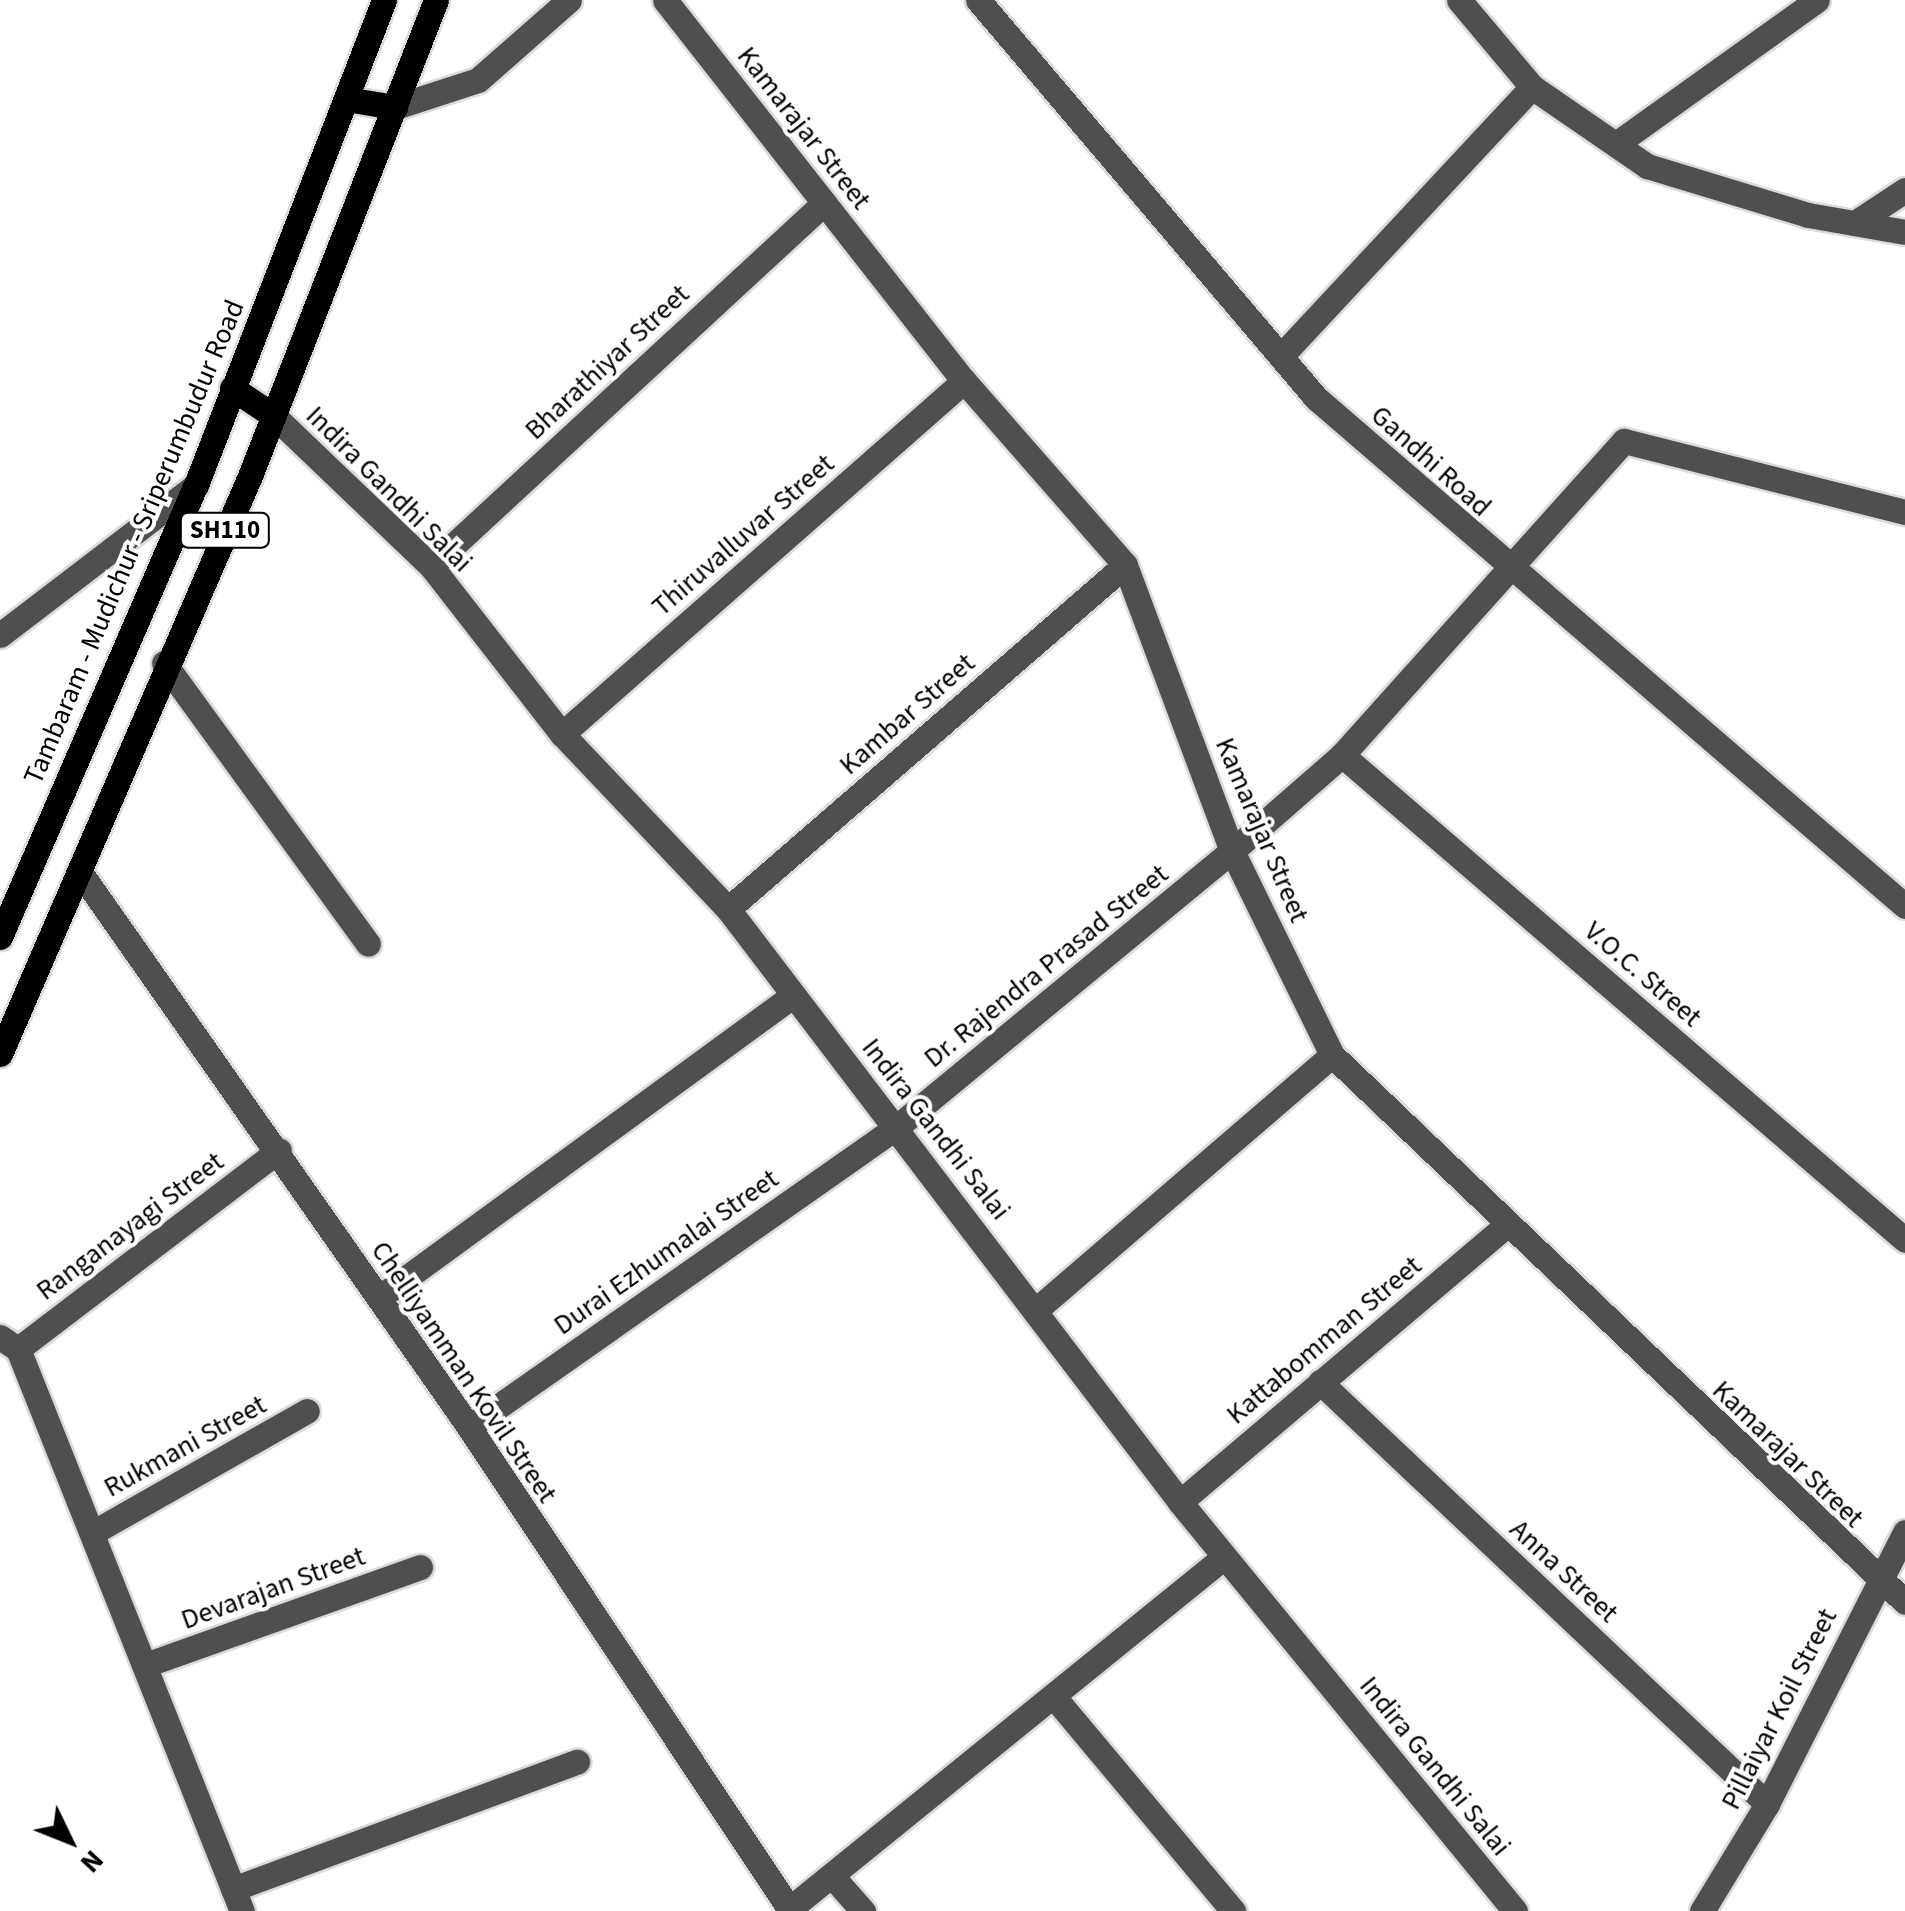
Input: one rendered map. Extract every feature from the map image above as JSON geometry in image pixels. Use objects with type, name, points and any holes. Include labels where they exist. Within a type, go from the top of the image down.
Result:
[{"type":"main road","name":"Tambaram - Mudichur - Sriperumbudur Road","points":[[0,937],[196,485],[384,0]]},
{"type":"main road","name":"SH110","points":[[0,1054],[80,872],[164,663],[274,416],[436,0]]},
{"type":"main road","points":[[346,99],[395,107]]},
{"type":"main road","points":[[232,388],[274,416]]},
{"type":"street","points":[[395,107],[478,80],[569,0]]},
{"type":"street","name":"Kamarajar Street","points":[[665,0],[964,380],[1125,566],[1232,851],[1332,1055],[1878,1582],[1905,1602]]},
{"type":"street","name":"Gandhi Road","points":[[978,0],[1316,398],[1512,574],[1905,906]]},
{"type":"street","points":[[1459,0],[1532,86],[1647,166],[1855,223],[1905,232]]},
{"type":"street","points":[[1616,144],[1817,0]]},
{"type":"street","points":[[1280,356],[1532,86]]},
{"type":"street","points":[[1855,223],[1905,190]]},
{"type":"street","name":"Bharathiyar Street","points":[[432,566],[824,202]]},
{"type":"street","name":"Thiruvalluvar Street","points":[[562,734],[964,380]]},
{"type":"street","name":"Indira Gandhi Salai","points":[[274,416],[432,566],[562,734],[728,909],[791,997],[898,1126],[1180,1502],[1515,1911]]},
{"type":"street","name":"Dr. Rajendra Prasad Street","points":[[898,1126],[1232,851],[1342,755],[1512,574],[1624,441],[1905,512]]},
{"type":"street","points":[[0,635],[196,485]]},
{"type":"street","name":"Kambar Street","points":[[728,909],[1125,566]]},
{"type":"street","points":[[164,663],[368,944]]},
{"type":"street","name":"V.O.C. Street","points":[[1342,755],[1905,1240]]},
{"type":"street","name":"Chelliyamman Kovil Street","points":[[80,872],[279,1150],[469,1427],[788,1910]]},
{"type":"street","points":[[380,1297],[791,997]]},
{"type":"street","points":[[1037,1309],[1332,1055]]},
{"type":"street","name":"Durai Ezhumalai Street","points":[[469,1427],[898,1126]]},
{"type":"street","name":"Ranganayagi Street","points":[[9,1343],[279,1150]]},
{"type":"street","name":"Kattabomman Street","points":[[1180,1502],[1506,1225]]},
{"type":"street","points":[[9,1343],[92,1533],[237,1900],[577,1762]]},
{"type":"street","name":"Anna Street","points":[[1320,1382],[1767,1804]]},
{"type":"street","name":"Rukmani Street","points":[[92,1533],[307,1411]]},
{"type":"street","name":"Pillaiyar Koil Street","points":[[1702,1911],[1767,1804],[1905,1532]]},
{"type":"street","points":[[788,1910],[1055,1698],[1224,1557]]},
{"type":"street","name":"Devarajan Street","points":[[145,1665],[420,1567]]},
{"type":"street","points":[[1055,1698],[1233,1911]]},
{"type":"street","points":[[832,1876],[864,1911]]}]
